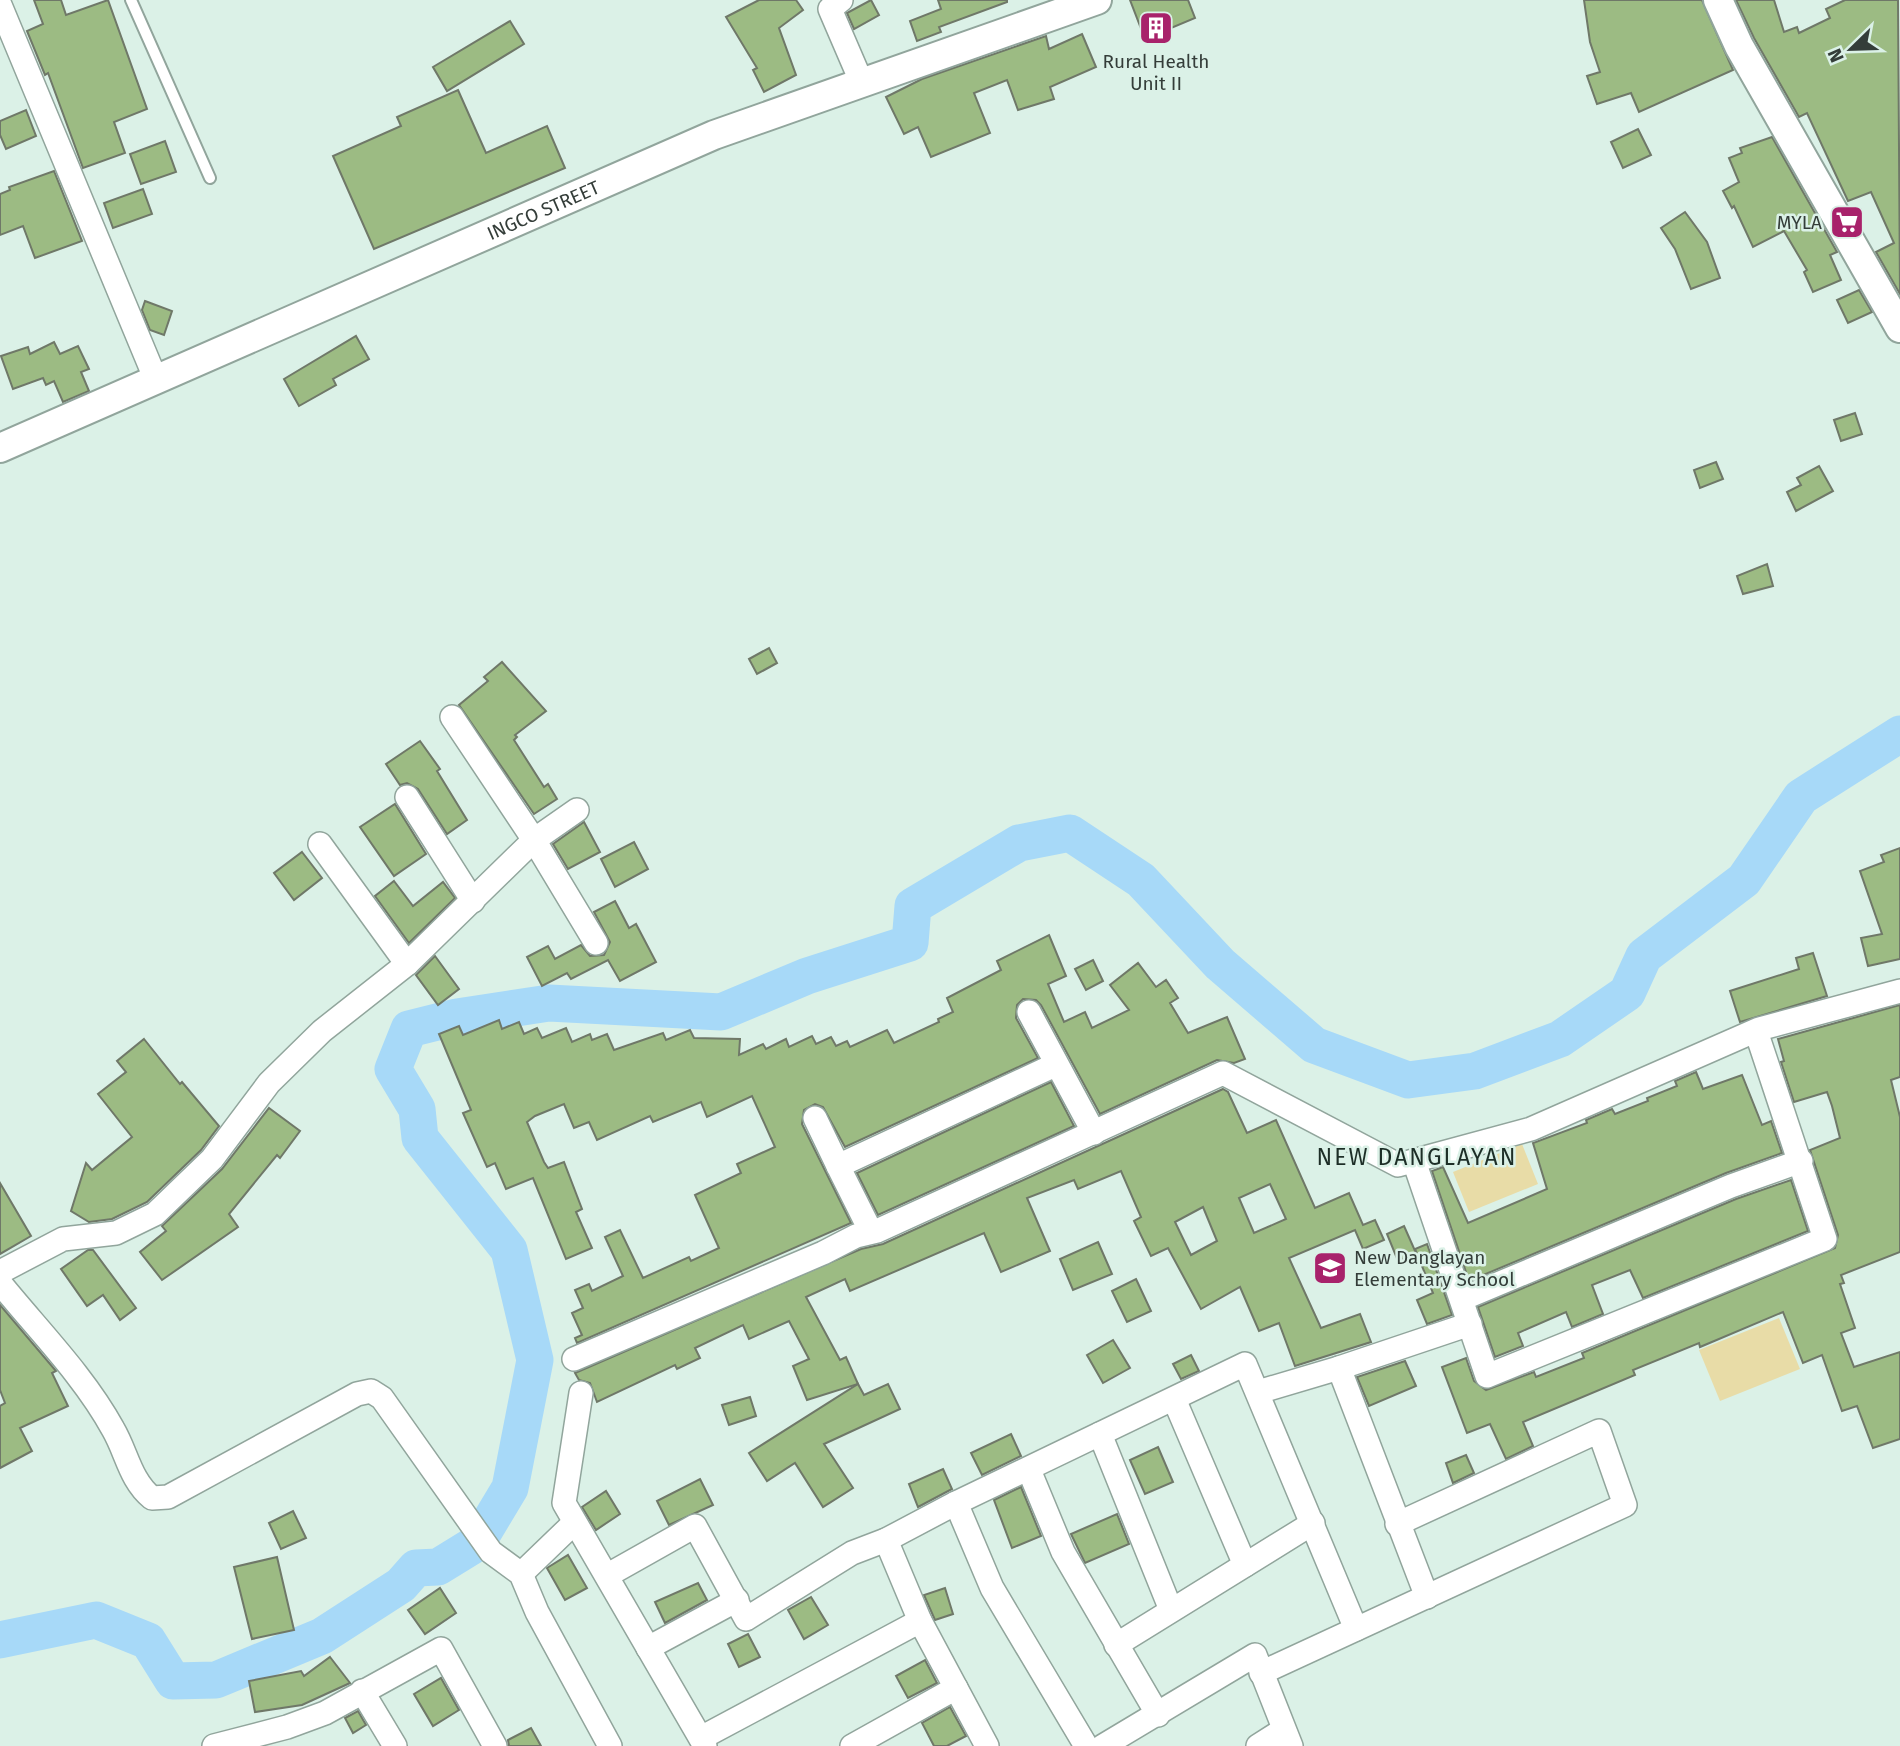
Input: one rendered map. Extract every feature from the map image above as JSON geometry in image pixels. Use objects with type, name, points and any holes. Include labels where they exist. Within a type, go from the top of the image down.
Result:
[{"type":"street","points":[[841,0],[831,9],[861,81]]},
{"type":"street","name":"INGCO STREET","points":[[0,448],[714,135],[1097,0]]},
{"type":"street","points":[[1718,0],[1739,46],[1900,328]]},
{"type":"street","points":[[0,5],[156,380]]},
{"type":"street","points":[[452,718],[534,840],[596,943]]},
{"type":"street","points":[[407,797],[473,901]]},
{"type":"street","points":[[0,1272],[63,1239],[116,1233],[155,1214],[212,1160],[269,1083],[323,1031],[407,964],[534,840],[577,810]]},
{"type":"street","points":[[320,844],[407,964]]},
{"type":"street","points":[[575,1359],[870,1230],[877,1231],[1223,1073],[1398,1165],[1531,1129],[1756,1031],[1860,999],[1900,991]]},
{"type":"street","points":[[1029,1012],[1055,1065],[1094,1133]]},
{"type":"street","points":[[1414,1161],[1487,1377],[1825,1239],[1756,1031]]},
{"type":"street","points":[[838,1166],[1055,1065]]},
{"type":"street","points":[[815,1118],[870,1230]]},
{"type":"street","points":[[1462,1299],[1731,1186],[1801,1161]]},
{"type":"street","points":[[0,1283],[78,1377],[113,1429],[139,1487],[152,1498],[167,1497],[357,1394],[371,1391],[382,1398],[491,1552],[521,1574],[537,1612],[610,1746]]},
{"type":"street","points":[[1258,1392],[1470,1324]]},
{"type":"street","points":[[608,1575],[695,1526],[746,1619],[852,1553],[886,1541],[956,1503],[1245,1364],[1356,1629]]},
{"type":"street","points":[[1339,1368],[1427,1597]]},
{"type":"street","points":[[581,1393],[564,1503],[573,1524],[608,1575],[703,1742],[920,1621]]},
{"type":"street","points":[[1174,1399],[1245,1565]]},
{"type":"street","points":[[1261,1673],[1625,1505],[1599,1431],[1397,1524]]},
{"type":"street","points":[[1100,1434],[1171,1610]]},
{"type":"street","points":[[1028,1470],[1063,1552],[1158,1715]]},
{"type":"street","points":[[956,1503],[992,1588],[1086,1746]]},
{"type":"street","points":[[1116,1645],[1313,1523]]},
{"type":"street","points":[[521,1574],[573,1524]]},
{"type":"street","points":[[886,1541],[920,1621],[987,1746]]},
{"type":"street","points":[[648,1648],[737,1600]]},
{"type":"street","points":[[214,1746],[292,1737],[325,1713],[441,1648],[495,1746]]},
{"type":"street","points":[[1103,1746],[1255,1655],[1287,1738],[1258,1746]]},
{"type":"street","points":[[852,1746],[880,1739],[956,1688]]},
{"type":"street","points":[[362,1691],[395,1746]]},
{"type":"lane","points":[[131,0],[210,178]]},
{"type":"shaded area","points":[[1522,1144],[1538,1184],[1469,1212],[1453,1172]]},
{"type":"shaded area","points":[[1779,1318],[1800,1369],[1720,1401],[1699,1350]]},
{"type":"building","points":[[34,0],[61,0],[66,15],[108,0],[147,109],[114,122],[125,153],[83,168],[48,73],[45,75],[27,31],[43,24]]},
{"type":"building","points":[[759,0],[796,0],[803,10],[779,28],[796,75],[764,92],[753,70],[757,68],[726,17]]},
{"type":"building","points":[[871,0],[879,15],[854,29],[847,13]]},
{"type":"building","points":[[938,0],[1007,2],[939,27],[941,32],[917,41],[910,21],[941,9]]},
{"type":"building","name":"Rural Health Unit II","points":[[1130,0],[1188,0],[1195,18],[1145,39]]},
{"type":"building","points":[[1584,0],[1702,0],[1733,70],[1639,112],[1631,93],[1597,104],[1587,76],[1600,72],[1590,42]]},
{"type":"building","points":[[1736,0],[1774,0],[1784,32],[1797,27],[1799,33],[1830,18],[1826,9],[1845,0],[1898,0],[1900,294],[1876,252],[1894,243],[1871,192],[1848,201],[1807,113],[1799,117],[1754,38]]},
{"type":"building","points":[[510,21],[524,44],[447,91],[433,67]]},
{"type":"building","points":[[1082,34],[1096,67],[1050,87],[1054,99],[1018,110],[1007,80],[974,93],[990,133],[931,157],[918,127],[904,134],[886,97],[922,79],[1046,36],[1049,49]]},
{"type":"building","points":[[458,90],[486,153],[547,126],[565,168],[374,249],[333,156],[401,126],[397,117]]},
{"type":"building","points":[[26,110],[36,136],[6,149],[0,135],[0,121]]},
{"type":"building","points":[[1638,129],[1651,155],[1623,168],[1611,142]]},
{"type":"building","points":[[1772,137],[1837,252],[1830,255],[1841,280],[1813,292],[1804,272],[1807,270],[1784,231],[1753,247],[1734,206],[1732,208],[1723,191],[1739,182],[1729,158],[1742,153],[1740,148]]},
{"type":"building","points":[[165,141],[176,172],[141,184],[130,154]]},
{"type":"building","points":[[54,171],[82,241],[35,258],[23,226],[0,235],[0,194],[10,190],[9,187]]},
{"type":"building","points":[[143,189],[152,214],[113,228],[104,203]]},
{"type":"building","points":[[1685,212],[1707,242],[1720,278],[1691,289],[1675,249],[1661,228]]},
{"type":"building","points":[[1859,290],[1872,312],[1848,323],[1837,300]]},
{"type":"building","points":[[145,301],[172,311],[164,335],[150,330],[142,310]]},
{"type":"building","points":[[356,336],[369,359],[333,379],[336,385],[299,406],[284,379]]},
{"type":"building","points":[[54,342],[60,354],[78,346],[89,369],[81,372],[89,391],[63,402],[54,381],[46,385],[43,378],[13,389],[1,356],[28,347],[30,354]]},
{"type":"building","points":[[1855,413],[1862,434],[1841,441],[1834,420]]},
{"type":"building","points":[[1716,462],[1723,479],[1700,488],[1694,470]]},
{"type":"building","points":[[1819,466],[1833,491],[1796,511],[1787,492],[1801,485],[1797,478]]},
{"type":"building","points":[[1767,564],[1773,586],[1743,594],[1737,576]]},
{"type":"building","points":[[769,648],[777,663],[757,674],[749,659]]},
{"type":"building","points":[[502,662],[546,711],[515,735],[517,737],[514,740],[544,787],[548,784],[557,799],[534,814],[459,705],[488,681],[484,677]]},
{"type":"building","points":[[420,741],[440,769],[437,771],[467,820],[447,834],[418,789],[407,783],[400,785],[386,764]]},
{"type":"building","points":[[395,804],[426,854],[394,876],[360,827]]},
{"type":"building","points":[[584,822],[600,852],[568,869],[553,844]]},
{"type":"building","points":[[634,842],[648,869],[615,887],[601,859]]},
{"type":"building","points":[[1900,848],[1900,959],[1868,966],[1861,938],[1882,934],[1860,871],[1884,862],[1881,855]]},
{"type":"building","points":[[302,852],[322,878],[294,900],[274,873]]},
{"type":"building","points":[[394,881],[413,906],[443,882],[455,898],[409,943],[375,896]]},
{"type":"building","points":[[615,901],[629,928],[636,924],[656,962],[620,981],[608,960],[571,979],[567,973],[542,986],[527,957],[548,946],[555,959],[581,945],[590,956],[604,955],[610,942],[594,912]]},
{"type":"building","points":[[1049,935],[1066,976],[1048,984],[1064,1022],[1085,1012],[1092,1028],[1129,1010],[1110,985],[1138,963],[1156,987],[1166,980],[1178,998],[1170,1003],[1188,1033],[1227,1017],[1245,1059],[1234,1063],[1217,1060],[1100,1114],[1041,1005],[1036,1000],[1023,999],[1017,1005],[1016,1018],[1038,1058],[845,1147],[823,1107],[815,1104],[804,1110],[802,1124],[851,1223],[577,1343],[575,1338],[582,1335],[572,1313],[583,1308],[575,1290],[589,1284],[592,1291],[623,1276],[605,1237],[620,1230],[643,1278],[689,1257],[691,1261],[719,1248],[695,1195],[741,1173],[737,1164],[775,1147],[752,1096],[707,1117],[701,1102],[653,1122],[650,1116],[597,1140],[589,1122],[574,1128],[564,1104],[535,1116],[527,1122],[544,1162],[548,1168],[564,1162],[582,1209],[576,1212],[592,1248],[566,1259],[533,1178],[506,1189],[495,1163],[487,1167],[463,1113],[471,1110],[439,1034],[459,1026],[463,1035],[499,1020],[502,1029],[519,1022],[524,1034],[537,1028],[542,1038],[566,1028],[572,1042],[590,1034],[592,1040],[607,1034],[614,1050],[663,1033],[666,1040],[690,1030],[694,1038],[740,1039],[739,1055],[763,1044],[766,1049],[786,1039],[789,1047],[812,1036],[816,1044],[831,1037],[836,1046],[847,1041],[850,1047],[887,1030],[894,1043],[939,1022],[938,1019],[953,1012],[947,998],[1001,970],[997,961]]},
{"type":"building","points":[[1813,953],[1827,996],[1740,1022],[1730,991],[1799,969],[1796,958]]},
{"type":"building","points":[[435,956],[459,989],[438,1005],[416,975]]},
{"type":"building","points":[[1093,960],[1103,981],[1086,990],[1075,969]]},
{"type":"building","points":[[1900,1005],[1900,1077],[1891,1080],[1900,1117],[1900,1252],[1841,1275],[1844,1283],[1840,1284],[1855,1328],[1841,1333],[1854,1367],[1900,1352],[1900,1439],[1873,1448],[1857,1406],[1842,1411],[1822,1355],[1803,1363],[1783,1312],[1700,1347],[1699,1343],[1633,1370],[1635,1375],[1523,1422],[1533,1446],[1506,1459],[1490,1424],[1467,1433],[1442,1367],[1466,1358],[1474,1381],[1486,1390],[1534,1372],[1536,1377],[1584,1358],[1582,1353],[1835,1248],[1838,1235],[1810,1150],[1840,1138],[1832,1106],[1827,1092],[1794,1102],[1781,1062],[1784,1061],[1778,1039]]},
{"type":"building","points":[[144,1039],[180,1084],[182,1082],[219,1126],[201,1150],[147,1202],[112,1219],[89,1222],[71,1211],[86,1163],[92,1170],[132,1137],[98,1094],[126,1072],[117,1061]]},
{"type":"building","points":[[1696,1072],[1703,1089],[1742,1075],[1762,1125],[1771,1121],[1782,1153],[1726,1173],[1469,1281],[1432,1171],[1443,1167],[1468,1223],[1547,1189],[1533,1143],[1587,1123],[1586,1120],[1612,1109],[1615,1114],[1648,1101],[1647,1098],[1677,1086],[1675,1081]]},
{"type":"building","points":[[1051,1082],[1074,1126],[878,1215],[857,1173]]},
{"type":"building","points":[[1223,1089],[1228,1092],[1247,1133],[1276,1120],[1315,1208],[1349,1193],[1363,1225],[1375,1220],[1384,1240],[1363,1249],[1355,1230],[1289,1258],[1321,1328],[1360,1314],[1371,1342],[1295,1366],[1279,1323],[1259,1331],[1240,1287],[1201,1309],[1168,1248],[1151,1256],[1134,1221],[1141,1217],[1121,1171],[1078,1189],[1074,1180],[1027,1198],[1050,1251],[1001,1272],[984,1233],[850,1291],[845,1279],[806,1297],[840,1360],[846,1357],[858,1384],[807,1400],[793,1366],[809,1359],[789,1321],[749,1339],[743,1325],[695,1348],[700,1358],[677,1369],[675,1365],[597,1402],[590,1383],[579,1380],[575,1373],[861,1249],[883,1244]],"holes":[[[1270,1184],[1286,1219],[1254,1233],[1239,1198]],[[1203,1207],[1217,1241],[1191,1255],[1175,1222]]]},
{"type":"building","points":[[269,1108],[300,1131],[280,1158],[277,1155],[229,1214],[238,1227],[162,1280],[140,1252],[166,1231],[162,1226],[222,1169]]},
{"type":"building","points":[[1791,1180],[1808,1231],[1643,1298],[1630,1270],[1592,1285],[1603,1314],[1572,1327],[1566,1312],[1518,1333],[1523,1346],[1495,1357],[1478,1307],[1736,1199]]},
{"type":"building","points":[[0,1183],[31,1236],[0,1254]]},
{"type":"building","points":[[1404,1226],[1416,1253],[1398,1261],[1387,1234]]},
{"type":"building","points":[[1098,1242],[1112,1274],[1073,1290],[1060,1259]]},
{"type":"building","points":[[1427,1244],[1452,1315],[1427,1324],[1417,1300],[1433,1293],[1415,1249]]},
{"type":"building","points":[[88,1250],[93,1250],[136,1308],[120,1320],[103,1295],[87,1306],[61,1269]]},
{"type":"building","points":[[1136,1279],[1151,1311],[1127,1322],[1112,1291]]},
{"type":"building","points":[[0,1305],[56,1371],[52,1373],[68,1406],[20,1428],[32,1451],[0,1468],[0,1406],[5,1403],[0,1390]]},
{"type":"building","points":[[1113,1340],[1130,1368],[1103,1383],[1087,1355]]},
{"type":"building","points":[[1191,1355],[1199,1371],[1181,1379],[1173,1364]]},
{"type":"building","points":[[1405,1361],[1416,1386],[1369,1406],[1357,1377]]},
{"type":"building","points":[[858,1384],[864,1395],[888,1384],[900,1409],[824,1444],[853,1488],[823,1507],[795,1463],[767,1481],[749,1453]]},
{"type":"building","points":[[750,1397],[756,1416],[729,1425],[722,1405]]},
{"type":"building","points":[[1011,1434],[1021,1456],[982,1475],[971,1453]]},
{"type":"building","points":[[1158,1447],[1173,1482],[1145,1494],[1130,1460]]},
{"type":"building","points":[[1466,1455],[1474,1473],[1453,1483],[1446,1463]]},
{"type":"building","points":[[943,1469],[952,1489],[918,1507],[909,1484]]},
{"type":"building","points":[[700,1479],[713,1505],[669,1525],[657,1501]]},
{"type":"building","points":[[1021,1487],[1041,1536],[1012,1548],[994,1500]]},
{"type":"building","points":[[606,1491],[620,1514],[596,1530],[582,1507]]},
{"type":"building","points":[[293,1511],[306,1538],[281,1549],[269,1523]]},
{"type":"building","points":[[1117,1514],[1129,1544],[1085,1563],[1071,1534]]},
{"type":"building","points":[[568,1555],[587,1588],[565,1600],[547,1568]]},
{"type":"building","points":[[277,1557],[294,1630],[252,1639],[234,1567]]},
{"type":"building","points":[[698,1583],[707,1600],[665,1623],[655,1602]]},
{"type":"building","points":[[440,1588],[456,1613],[425,1634],[408,1610]]},
{"type":"building","points":[[945,1588],[953,1614],[935,1620],[924,1595]]},
{"type":"building","points":[[811,1597],[828,1625],[804,1639],[788,1610]]},
{"type":"building","points":[[748,1634],[760,1657],[739,1667],[728,1644]]},
{"type":"building","points":[[330,1657],[350,1683],[302,1705],[255,1712],[249,1681],[301,1671],[304,1676]]},
{"type":"building","points":[[925,1660],[937,1683],[908,1698],[896,1676]]},
{"type":"building","points":[[441,1678],[459,1710],[433,1726],[414,1694]]},
{"type":"building","points":[[950,1707],[966,1736],[947,1746],[934,1746],[922,1723]]},
{"type":"building","points":[[358,1711],[366,1725],[353,1733],[345,1718]]},
{"type":"building","points":[[531,1728],[541,1746],[509,1746],[508,1740]]},
{"type":"waterway","points":[[0,1640],[96,1620],[148,1641],[173,1681],[216,1680],[322,1636],[401,1585],[416,1568],[438,1567],[477,1543],[510,1488],[535,1360],[509,1250],[420,1138],[417,1109],[393,1069],[409,1029],[457,1017],[549,1003],[721,1012],[807,976],[910,943],[913,906],[1019,843],[1070,833],[1141,880],[1220,964],[1314,1045],[1408,1080],[1475,1071],[1560,1039],[1627,993],[1644,956],[1744,880],[1801,797],[1900,734]]},
{"type":"place","name":"Rural Health Unit II","points":[[1156,28]]},
{"type":"place","name":"MYLA","points":[[1847,222]]},
{"type":"place","name":"New Danglayan Elementary School","points":[[1330,1268]]},
{"type":"district","name":"NEW DANGLAYAN","points":[[1417,1157]]}]
